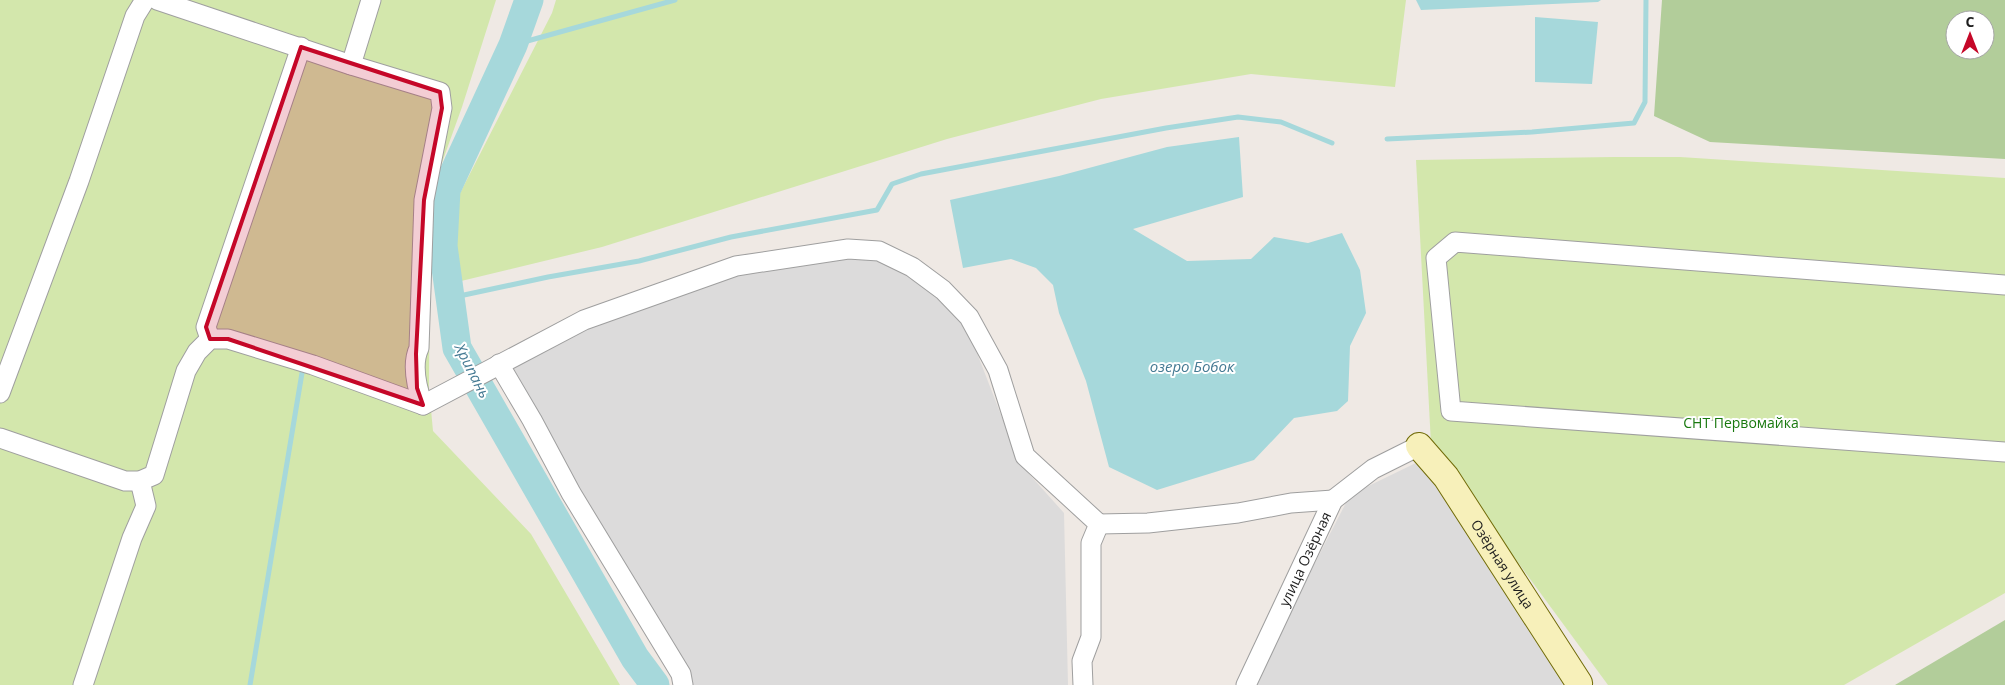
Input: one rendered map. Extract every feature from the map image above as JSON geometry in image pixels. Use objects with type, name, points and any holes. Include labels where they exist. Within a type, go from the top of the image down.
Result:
[{"type":"street","points":[[0,393],[79,181],[135,16],[145,0]]},
{"type":"street","points":[[157,0],[351,65],[440,92],[442,108],[424,200],[419,348],[416,354],[417,388],[423,405]]},
{"type":"street","points":[[351,65],[371,0]]},
{"type":"street","points":[[210,339],[206,327],[301,47]]},
{"type":"street","points":[[2005,285],[1455,242],[1436,258],[1451,411],[2005,452]]},
{"type":"street","points":[[0,438],[125,480],[140,481],[154,475],[186,371],[197,352],[210,339],[228,339],[304,362],[423,405],[584,320],[736,266],[848,250],[879,251],[912,267],[943,290],[969,317],[998,370],[1025,456],[1099,524],[1148,523],[1238,513],[1291,503],[1333,500]]},
{"type":"street","points":[[491,369],[532,420],[572,493],[681,674],[683,685]]},
{"type":"street","name":"улица Озёрная","points":[[1246,685],[1333,500],[1373,469],[1419,446]]},
{"type":"street","name":"Озёрная улица","points":[[1419,446],[1446,477],[1579,683],[1578,685]]},
{"type":"street","points":[[83,685],[132,538],[146,506],[140,481]]},
{"type":"street","points":[[1083,685],[1082,661],[1091,637],[1091,542],[1099,524]]},
{"type":"highlighted area","points":[[301,47],[440,92],[442,108],[424,200],[416,354],[417,388],[423,405],[228,339],[210,339],[206,327]]},
{"type":"shaded area","points":[[876,255],[941,295],[963,317],[1020,464],[1064,513],[1068,685],[690,685],[512,372],[515,361],[587,326],[759,267]]},
{"type":"shaded area","points":[[1422,460],[1563,683],[1562,685],[1252,685],[1350,495]]},
{"type":"green space","points":[[0,0],[496,0],[462,107],[430,196],[429,388],[433,431],[531,534],[620,685],[0,685]]},
{"type":"green space","points":[[556,0],[1406,0],[1395,87],[1251,74],[1101,99],[947,139],[602,247],[457,282],[454,205],[552,13]]},
{"type":"green space","points":[[1662,0],[2005,0],[2005,159],[1710,142],[1654,116]]},
{"type":"green space","name":"СНТ Первомайка","points":[[1680,157],[2005,178],[2005,593],[1844,685],[1608,685],[1431,444],[1416,160]]},
{"type":"green space","points":[[2005,620],[2005,685],[1895,685]]},
{"type":"water","points":[[1416,0],[1601,0],[1598,2],[1421,10]]},
{"type":"water","points":[[1535,17],[1598,22],[1592,84],[1535,82]]},
{"type":"water","name":"озеро Бобок","points":[[1239,137],[1243,197],[1133,229],[1187,261],[1251,259],[1274,237],[1308,243],[1342,233],[1360,270],[1366,313],[1350,346],[1348,401],[1337,411],[1294,418],[1254,460],[1157,490],[1109,467],[1086,381],[1059,313],[1053,285],[1036,268],[1011,259],[963,268],[950,200],[1059,176],[1167,147]]},
{"type":"waterway","name":"Хрипань","points":[[529,0],[513,45],[446,190],[443,246],[457,348],[635,658],[655,685]]},
{"type":"waterway","points":[[513,45],[675,0]]},
{"type":"waterway","points":[[1387,139],[1532,132],[1634,123],[1645,102],[1646,0]]},
{"type":"waterway","points":[[450,298],[548,277],[639,261],[731,237],[877,210],[892,184],[921,174],[1166,128],[1238,117],[1281,122],[1332,143]]},
{"type":"waterway","points":[[250,685],[302,373]]}]
